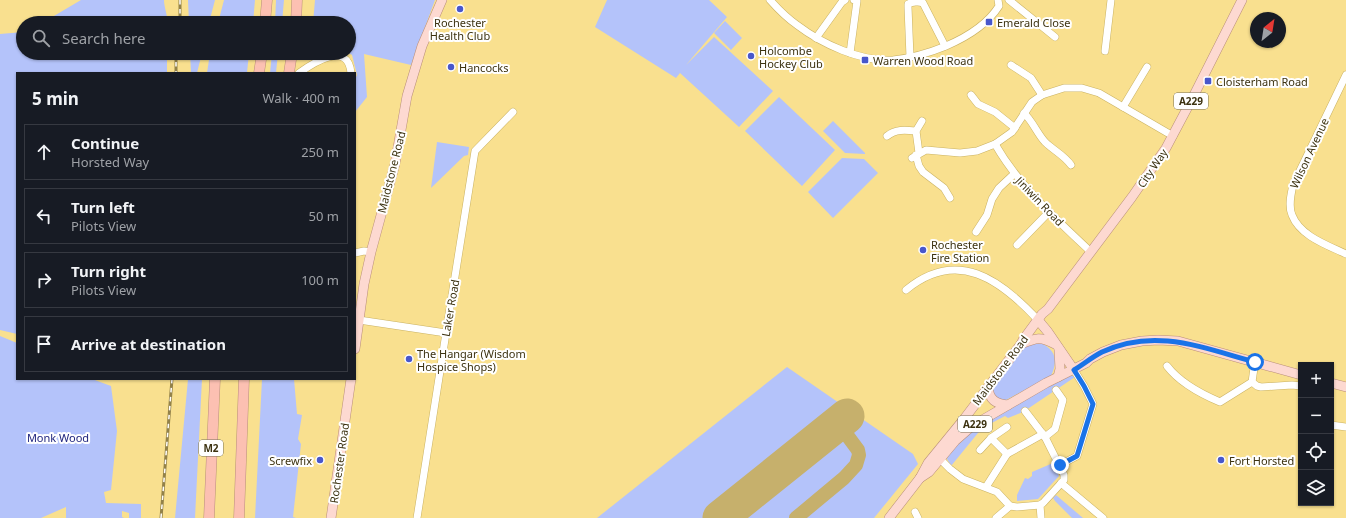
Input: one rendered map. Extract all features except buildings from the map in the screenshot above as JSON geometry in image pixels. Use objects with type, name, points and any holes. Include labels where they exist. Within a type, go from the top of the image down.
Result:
[{"type":"highway","points":[[266,16],[267,0]]},
{"type":"highway","points":[[296,16],[297,0]]},
{"type":"highway","points":[[259,72],[261,60]]},
{"type":"highway","points":[[289,72],[291,60]]},
{"type":"highway","name":"M2","points":[[209,518],[215,380]]},
{"type":"highway","points":[[239,518],[244,380]]},
{"type":"main road","name":"Maidstone Road","points":[[356,342],[371,252],[395,164],[404,107],[422,46],[442,0]]},
{"type":"main road","name":"City Way","points":[[1038,320],[1048,309],[1146,178],[1173,136],[1242,0]]},
{"type":"main road","points":[[1048,309],[1048,332]]},
{"type":"main road","name":"Maidstone Road","points":[[889,518],[920,478],[928,463],[988,387],[1038,320]]},
{"type":"main road","points":[[1038,320],[1074,370]]},
{"type":"main road","points":[[1021,344],[1040,338],[1075,360],[1090,359]]},
{"type":"main road","name":"Maidstone Road","points":[[920,478],[929,472],[955,441],[968,429],[1008,405],[1074,370],[1090,359],[1124,344],[1158,340],[1178,341],[1298,373]]},
{"type":"main road","points":[[1058,378],[1060,362],[1059,349]]},
{"type":"main road","name":"Rochester Road","points":[[331,518],[351,380]]},
{"type":"main road","points":[[1334,384],[1346,387]]},
{"type":"main road","points":[[988,387],[988,392],[994,401],[1008,405]]},
{"type":"street","points":[[770,0],[795,24],[816,38],[850,53],[893,60],[929,53],[962,39],[978,28],[996,11],[1000,6],[998,0]]},
{"type":"street","points":[[816,38],[845,0]]},
{"type":"street","points":[[850,53],[857,1],[854,0]]},
{"type":"street","points":[[1009,0],[1055,37]]},
{"type":"street","points":[[1105,52],[1111,0]]},
{"type":"street","points":[[910,57],[908,4],[911,3],[923,3],[946,46]]},
{"type":"street","points":[[301,72],[319,60]]},
{"type":"street","points":[[345,60],[350,66],[351,72]]},
{"type":"street","points":[[1011,65],[1031,78],[1042,95]]},
{"type":"street","points":[[1123,107],[1147,67]]},
{"type":"street","name":"Wilson Avenue","points":[[1346,75],[1293,185],[1290,198],[1292,215],[1302,230],[1317,240],[1346,254]]},
{"type":"street","points":[[916,156],[932,150],[960,153],[977,151],[995,144],[1008,136],[1016,128],[1032,102],[1042,95],[1064,88],[1082,88],[1099,93],[1173,136]]},
{"type":"street","points":[[971,95],[978,104],[995,112],[1016,128]]},
{"type":"street","name":"Laker Road","points":[[417,518],[475,151],[513,112]]},
{"type":"street","points":[[1024,113],[1030,118],[1045,142],[1066,158],[1071,165]]},
{"type":"street","points":[[922,121],[916,132],[916,156],[919,166],[923,172],[944,188],[950,198]]},
{"type":"street","points":[[887,136],[892,132],[901,130],[916,132]]},
{"type":"street","name":"Jiniwin Road","points":[[995,144],[1014,174],[1049,212],[1091,252]]},
{"type":"street","points":[[976,232],[987,215],[992,199],[999,188],[1014,174]]},
{"type":"street","points":[[1017,245],[1049,212]]},
{"type":"street","points":[[356,253],[364,251],[371,252]]},
{"type":"street","points":[[906,290],[916,282],[933,274],[952,270],[981,274],[998,284],[1038,320]]},
{"type":"street","points":[[359,320],[446,332]]},
{"type":"street","points":[[1167,366],[1172,373],[1202,395],[1220,402],[1252,382],[1255,362]]},
{"type":"street","points":[[1060,465],[1077,456],[1093,404],[1074,370]]},
{"type":"street","points":[[1252,382],[1261,387],[1298,386]]},
{"type":"street","points":[[986,487],[1007,454],[1044,436],[1055,428],[1064,400],[1056,390]]},
{"type":"street","points":[[940,459],[950,469],[963,478],[997,492],[1010,506],[1017,507],[1040,505],[1065,477],[1044,436],[1025,411]]},
{"type":"street","points":[[1334,425],[1346,427]]},
{"type":"street","points":[[980,450],[991,438],[1007,427]]},
{"type":"street","points":[[991,438],[1007,454]]},
{"type":"street","points":[[1061,483],[1103,518]]},
{"type":"street","points":[[1040,505],[1041,518]]},
{"type":"street","points":[[996,518],[1010,506]]},
{"type":"green space","points":[[81,0],[164,0],[167,16],[54,16]]},
{"type":"green space","points":[[188,0],[215,0],[211,16],[189,16]]},
{"type":"green space","points":[[224,0],[255,0],[254,16],[220,16]]},
{"type":"green space","points":[[276,0],[284,0],[283,16],[275,16]]},
{"type":"green space","points":[[315,0],[435,0],[411,65],[364,54],[367,97],[356,111],[357,75],[353,60],[356,60],[356,16],[314,16]]},
{"type":"green space","points":[[607,0],[709,0],[727,17],[686,65],[714,37],[773,91],[739,127],[680,73],[676,78],[595,27]]},
{"type":"green space","points":[[725,21],[742,38],[731,50],[714,33]]},
{"type":"green space","points":[[16,33],[16,60],[167,60],[167,72],[16,72],[16,334],[0,330],[0,34]]},
{"type":"green space","points":[[190,60],[200,60],[197,72],[191,72]]},
{"type":"green space","points":[[209,60],[248,60],[247,72],[207,72]]},
{"type":"green space","points":[[271,60],[277,60],[276,72],[270,72]]},
{"type":"green space","points":[[779,97],[835,150],[802,186],[745,131]]},
{"type":"green space","points":[[833,121],[865,154],[845,153],[823,131]]},
{"type":"green space","points":[[437,142],[469,147],[468,155],[464,156],[431,188]]},
{"type":"green space","points":[[842,158],[864,159],[878,173],[833,218],[808,192]]},
{"type":"green space","name":"Monk Wood","points":[[0,336],[16,343],[16,380],[95,380],[111,386],[117,431],[111,490],[104,492],[106,503],[141,504],[141,518],[129,518],[129,513],[122,511],[122,517],[124,518],[66,518],[66,507],[41,518],[0,518]]},
{"type":"green space","points":[[1041,343],[1050,349],[1054,356],[1055,361],[1051,376],[1006,400],[997,400],[992,390],[1026,345]]},
{"type":"green space","points":[[787,367],[913,454],[918,464],[874,518],[597,518]]},
{"type":"green space","points":[[1069,375],[1075,377],[1023,412],[1008,418],[1005,416],[986,426],[978,433],[951,466],[947,459],[954,448],[966,436],[1001,412]]},
{"type":"green space","points":[[188,380],[202,380],[195,518],[175,518]]},
{"type":"green space","points":[[262,380],[294,380],[297,414],[302,415],[298,439],[301,444],[293,517],[296,518],[255,518]]},
{"type":"green space","points":[[1053,463],[1059,476],[1038,499],[1017,501],[1017,495],[1025,478],[1028,479],[1032,476],[1032,472]]},
{"type":"green space","points":[[1056,495],[1083,518],[1072,518],[1055,501],[1053,498]]},
{"type":"taxiway","points":[[796,518],[844,478],[856,465],[859,455],[858,450],[838,423]]},
{"type":"runway","points":[[720,518],[847,416]]},
{"type":"railway","points":[[180,0],[180,16]]},
{"type":"railway","points":[[176,60],[176,72]]},
{"type":"railway","points":[[161,518],[172,380]]},
{"type":"place","name":"Rochester Health Club","points":[[460,9]]},
{"type":"place","name":"Emerald Close","points":[[989,22]]},
{"type":"place","name":"Holcombe Hockey Club","points":[[751,56]]},
{"type":"place","name":"Warren Wood Road","points":[[865,60]]},
{"type":"place","name":"Hancocks","points":[[451,67]]},
{"type":"place","name":"Cloisterham Road","points":[[1208,81]]},
{"type":"place","name":"Rochester Fire Station","points":[[923,250]]},
{"type":"place","name":"The Hangar (Wisdom Hospice Shops)","points":[[409,359]]},
{"type":"place","name":"Screwfix","points":[[320,460]]},
{"type":"place","name":"Fort Horsted","points":[[1221,460]]},
{"type":"route","points":[[1060,465],[1077,456],[1093,404],[1074,370],[1103,352],[1124,344],[1142,341],[1178,341],[1255,362]]}]
